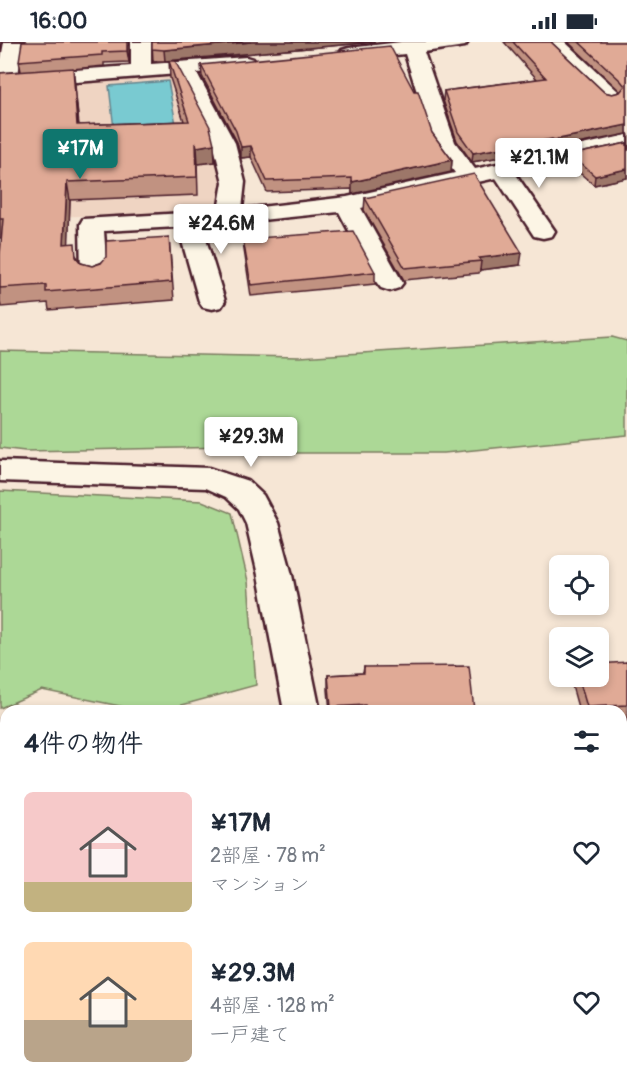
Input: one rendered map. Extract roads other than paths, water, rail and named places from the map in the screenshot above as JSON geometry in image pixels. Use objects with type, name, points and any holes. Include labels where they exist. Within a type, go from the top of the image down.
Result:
[{"type":"street","points":[[14,42],[3,82],[264,61]]},
{"type":"street","points":[[141,42],[141,72]]},
{"type":"street","points":[[333,55],[458,42]]},
{"type":"street","points":[[554,42],[612,95]]},
{"type":"street","points":[[412,45],[444,143],[469,176]]},
{"type":"street","points":[[185,69],[224,143],[234,183],[229,218]]},
{"type":"street","points":[[94,274],[92,224],[229,218],[347,204],[627,142]]},
{"type":"street","points":[[501,169],[543,231]]},
{"type":"street","points":[[347,204],[390,283]]},
{"type":"street","points":[[188,221],[212,301]]},
{"type":"street","points":[[0,471],[209,478],[237,489],[252,503],[262,523],[275,575],[301,705]]},
{"type":"water","points":[[168,81],[176,124],[114,129],[109,86]]}]
